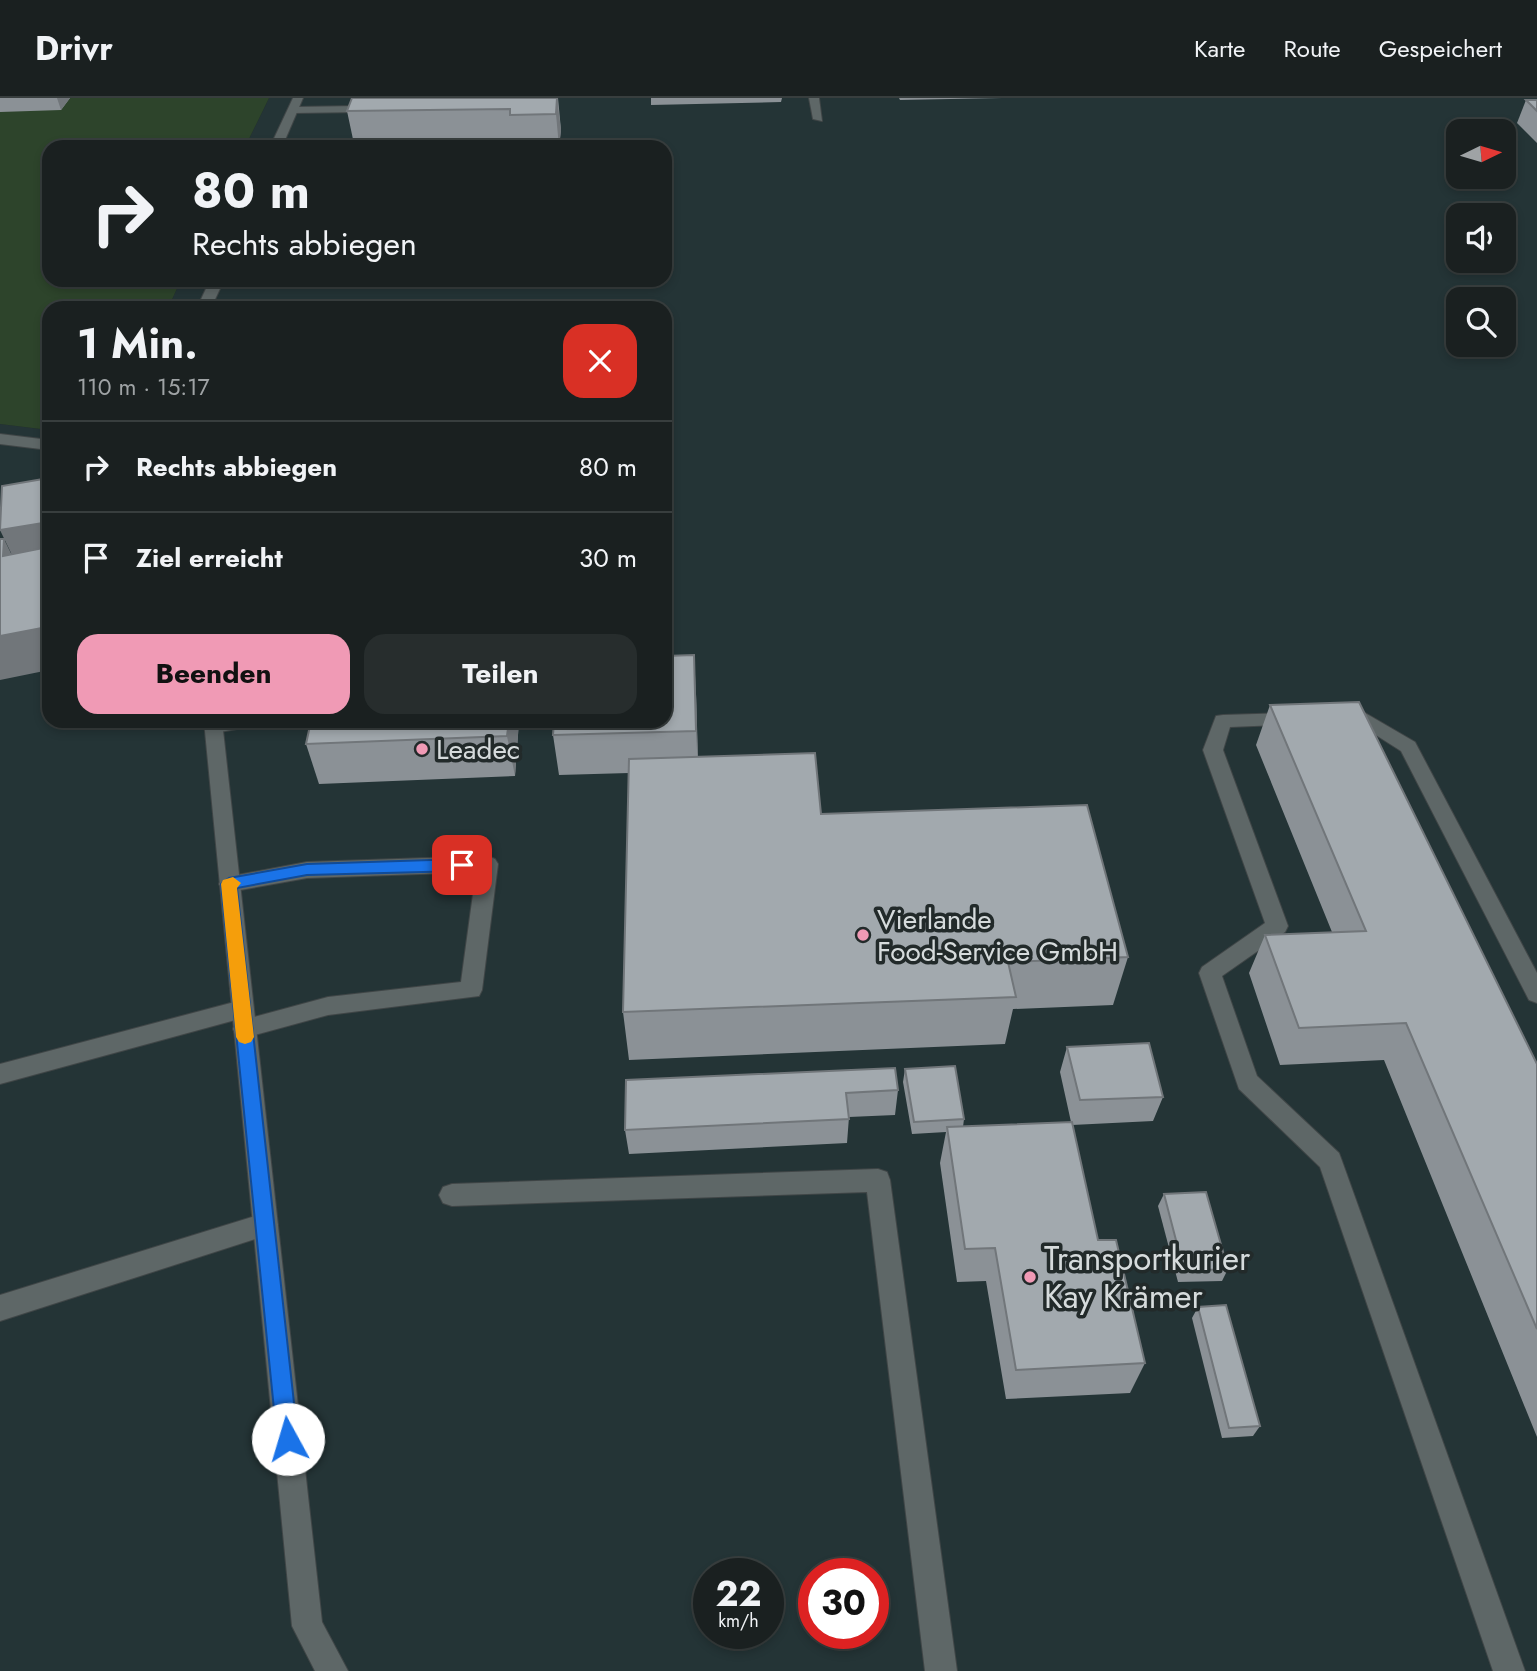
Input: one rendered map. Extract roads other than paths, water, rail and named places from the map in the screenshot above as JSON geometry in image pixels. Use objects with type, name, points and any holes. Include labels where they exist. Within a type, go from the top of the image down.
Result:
[{"type":"street","points":[[280,140],[298,98]]},
{"type":"street","points":[[293,110],[362,108],[366,98]]},
{"type":"street","points":[[814,98],[818,119]]},
{"type":"street","points":[[0,439],[42,444]]},
{"type":"street","points":[[1509,1671],[1330,1161],[1247,1082],[1210,973],[1277,926],[1213,750],[1223,721],[1360,716],[1408,747],[1537,994]]},
{"type":"street","points":[[214,728],[307,1626],[332,1671]]},
{"type":"street","points":[[0,1074],[243,1019],[328,1006],[471,990],[488,864],[307,870],[229,884]]},
{"type":"street","points":[[452,1195],[878,1180],[941,1671]]},
{"type":"street","points":[[0,1308],[265,1225]]},
{"type":"place","name":"Leadec","points":[[422,749]]},
{"type":"place","name":"Vierlande Food-Service GmbH","points":[[863,935]]},
{"type":"place","name":"Transportkurier Kay Krämer","points":[[1030,1277]]}]
